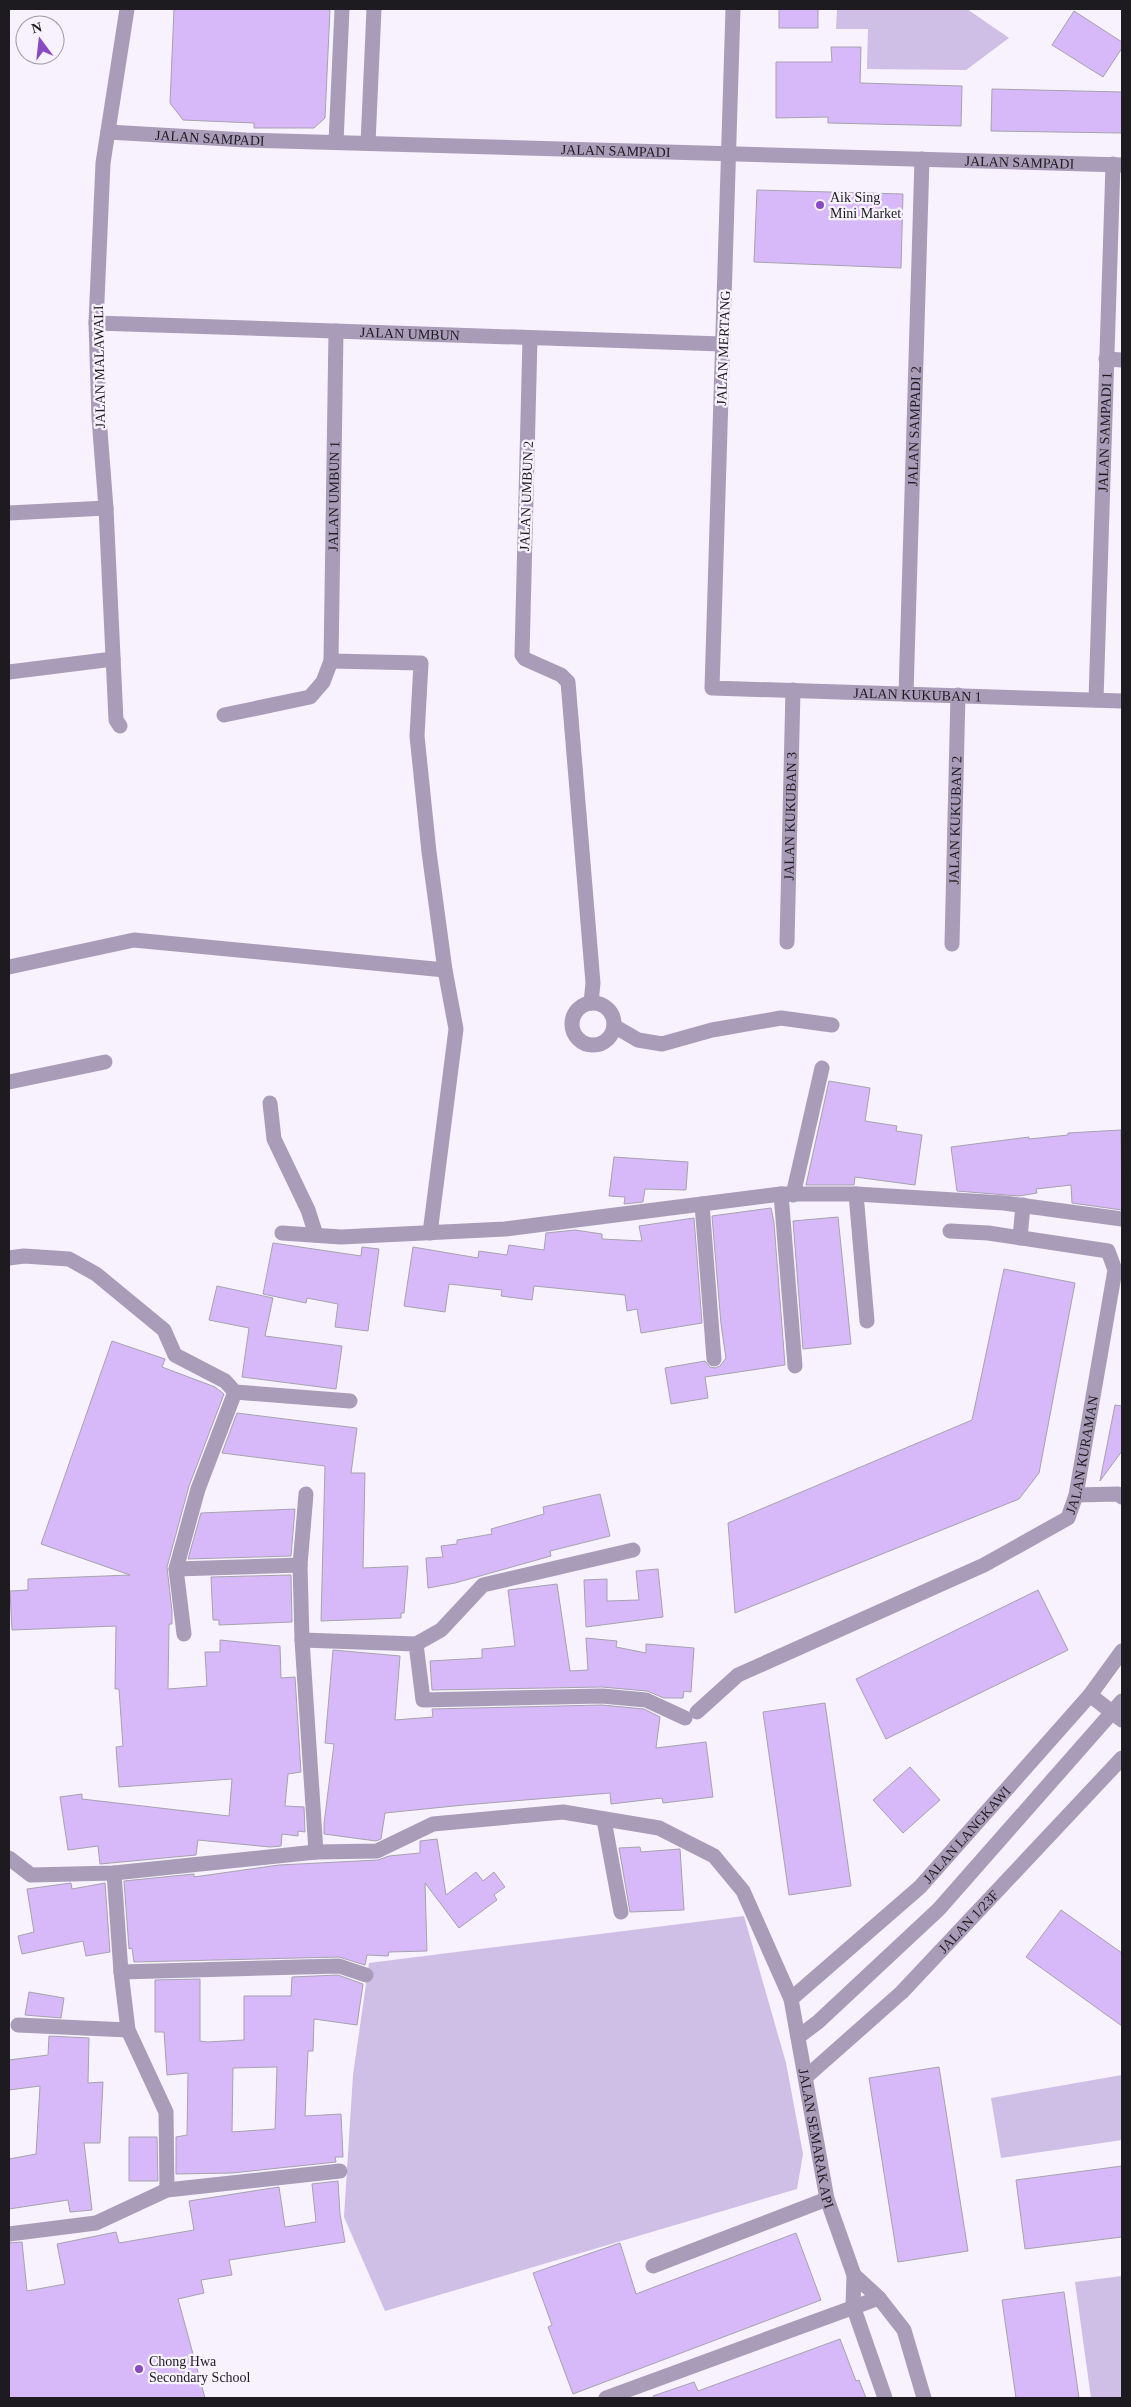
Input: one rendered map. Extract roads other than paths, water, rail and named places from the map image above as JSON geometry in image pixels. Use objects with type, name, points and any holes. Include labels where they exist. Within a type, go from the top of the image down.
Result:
[{"type":"street","name":"JALAN MALAWALI","points":[[120,726],[116,720],[106,508],[98,418],[96,323],[103,163],[127,9]]},
{"type":"street","points":[[336,142],[342,9]]},
{"type":"street","points":[[368,143],[374,9]]},
{"type":"street","name":"JALAN MERTANG","points":[[712,688],[733,9]]},
{"type":"street","name":"JALAN SAMPADI","points":[[108,132],[246,140],[1118,164]]},
{"type":"street","name":"JALAN SAMPADI 2","points":[[906,694],[922,159]]},
{"type":"street","name":"JALAN SAMPADI 1","points":[[1096,700],[1106,360],[1118,164]]},
{"type":"street","name":"JALAN UMBUN","points":[[96,323],[722,344]]},
{"type":"street","name":"JALAN UMBUN 1","points":[[331,661],[336,331]]},
{"type":"street","name":"JALAN UMBUN 2","points":[[530,338],[522,654],[525,658],[561,676],[568,682],[593,983],[591,1003]]},
{"type":"street","points":[[1106,360],[1122,360]]},
{"type":"street","points":[[9,513],[106,508]]},
{"type":"street","points":[[9,672],[113,659]]},
{"type":"street","points":[[224,714],[310,697],[323,682],[331,661],[421,663],[417,736],[429,852],[445,970],[456,1029],[430,1233]]},
{"type":"street","name":"JALAN KUKUBAN 1","points":[[712,688],[1122,700]]},
{"type":"street","name":"JALAN KUKUBAN 3","points":[[787,942],[793,690]]},
{"type":"street","name":"JALAN KUKUBAN 2","points":[[952,944],[958,696]]},
{"type":"street","points":[[9,966],[134,940],[445,970]]},
{"type":"street","points":[[591,1003],[604,1005],[612,1014],[614,1026],[608,1038],[597,1045],[583,1043],[578,1039],[574,1033],[572,1020],[579,1008],[591,1003]]},
{"type":"street","points":[[614,1026],[638,1040],[662,1044],[712,1030],[781,1018],[832,1025]]},
{"type":"street","points":[[9,1082],[105,1062]]},
{"type":"street","points":[[795,1366],[787,1194],[822,1068]]},
{"type":"street","points":[[270,1103],[274,1139],[308,1210],[316,1235]]},
{"type":"street","points":[[282,1233],[340,1237],[505,1229],[787,1194],[856,1194],[1023,1205],[1122,1220]]},
{"type":"street","points":[[856,1194],[867,1321]]},
{"type":"street","points":[[702,1204],[714,1359]]},
{"type":"street","points":[[1020,1238],[1023,1205]]},
{"type":"street","name":"JALAN KURAMAN","points":[[416,1644],[423,1700],[610,1697],[646,1700],[691,1715],[738,1674],[984,1564],[1068,1518],[1076,1495],[1115,1270],[1108,1251],[988,1233],[950,1231]]},
{"type":"street","points":[[9,1258],[24,1256],[69,1259],[96,1274],[164,1330],[175,1355],[225,1380],[235,1392],[350,1401]]},
{"type":"street","points":[[184,1634],[176,1569],[198,1489],[235,1392]]},
{"type":"street","points":[[306,1494],[300,1566],[302,1640],[316,1852]]},
{"type":"street","points":[[1076,1495],[1118,1494],[1122,1497]]},
{"type":"street","points":[[302,1640],[416,1644],[441,1630],[483,1585],[633,1550]]},
{"type":"street","points":[[176,1569],[300,1566]]},
{"type":"street","name":"JALAN LANGKAWI","points":[[792,1999],[920,1887],[1090,1695],[1122,1651]]},
{"type":"street","points":[[1090,1695],[1119,1711]]},
{"type":"street","name":"JALAN LANGKAWI","points":[[798,2037],[818,2022],[939,1909],[1119,1711]]},
{"type":"street","name":"JALAN 1/23F","points":[[806,2077],[902,1992],[1122,1758]]},
{"type":"street","name":"JALAN SEMARAK API","points":[[9,1858],[31,1874],[114,1873],[316,1852],[377,1851],[433,1824],[563,1812],[659,1828],[714,1856],[744,1891],[792,1999],[827,2199],[854,2274],[853,2306],[885,2398]]},
{"type":"street","points":[[604,1820],[621,1912]]},
{"type":"street","points":[[114,1873],[121,1972],[128,2030],[166,2112],[167,2190]]},
{"type":"street","points":[[121,1972],[339,1966],[366,1975]]},
{"type":"street","points":[[18,2025],[128,2030]]},
{"type":"street","points":[[9,2234],[96,2224],[167,2190],[340,2170]]},
{"type":"street","points":[[653,2266],[827,2199]]},
{"type":"street","name":"JALAN SEMARAK API","points":[[854,2274],[879,2298],[904,2330],[924,2398]]},
{"type":"street","points":[[606,2398],[631,2394],[853,2306],[879,2298]]},
{"type":"place","name":"Aik Sing Mini Market","points":[[820,205]]},
{"type":"place","name":"Chong Hwa Secondary School","points":[[139,2369]]}]
